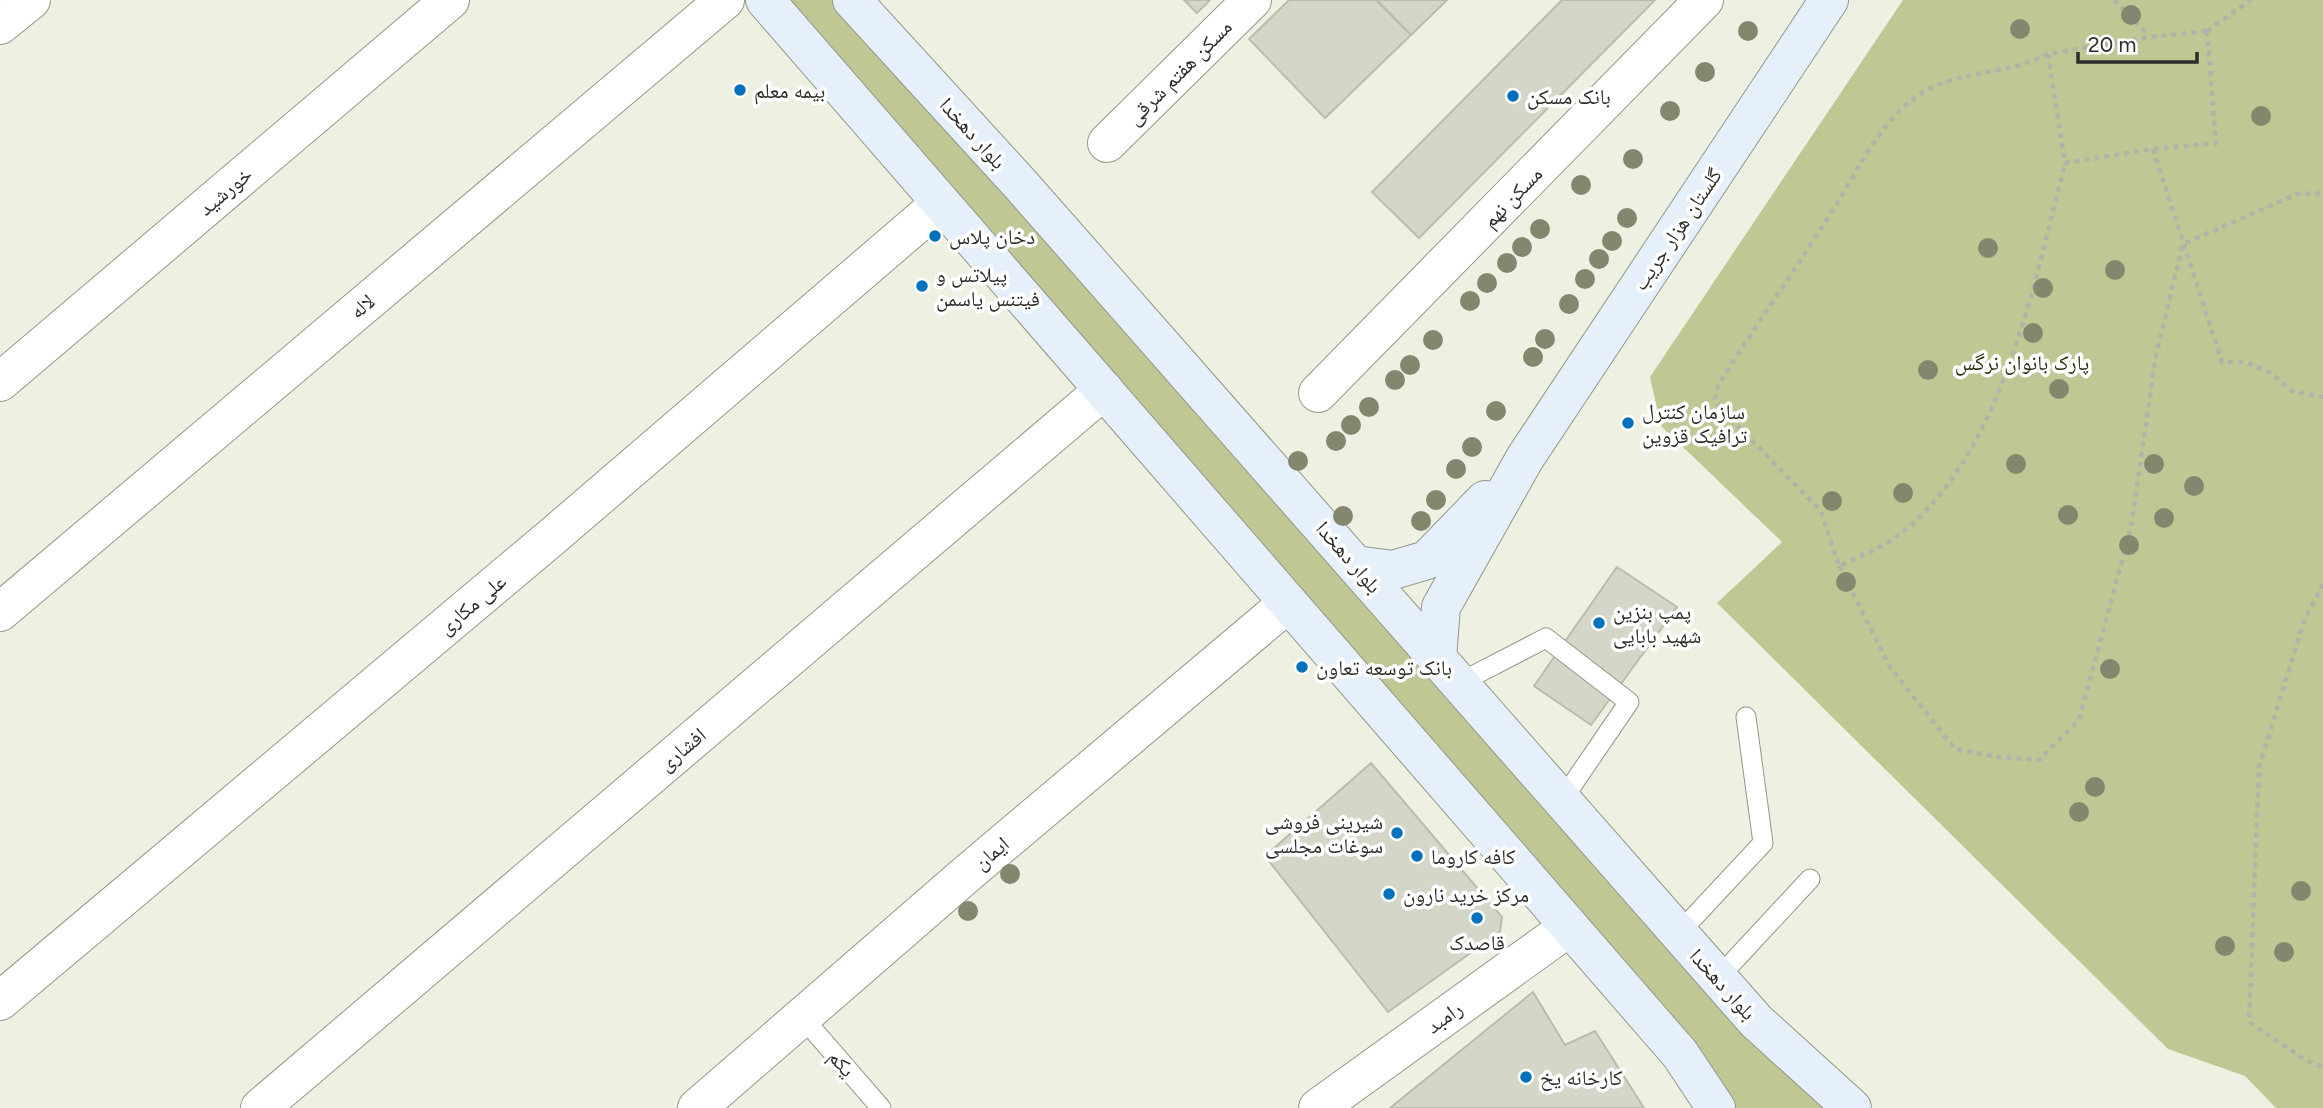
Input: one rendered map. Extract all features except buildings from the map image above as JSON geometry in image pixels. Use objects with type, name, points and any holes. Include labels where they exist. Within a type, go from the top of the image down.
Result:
[{"type":"main road","points":[[765,0],[1680,1054],[1716,1108]]},
{"type":"main road","name":"بلوار دهخدا","points":[[852,0],[1030,194],[1756,1021],[1852,1108]]},
{"type":"main road","name":"گلستان هزار جریب","points":[[1525,458],[1829,0]]},
{"type":"main road","points":[[1356,565],[1393,570],[1427,560],[1525,458]]},
{"type":"main road","points":[[1448,671],[1441,607],[1525,458]]},
{"type":"street","points":[[0,25],[31,0]]},
{"type":"street","name":"خورشید","points":[[0,382],[450,0]]},
{"type":"street","name":"لاله","points":[[0,612],[725,0]]},
{"type":"street","name":"مسکن هفتم شرقی","points":[[1107,143],[1252,0]]},
{"type":"street","name":"مسکن نهم","points":[[1318,393],[1704,0]]},
{"type":"street","name":"علی مکاری","points":[[0,1001],[532,554],[941,203]]},
{"type":"street","name":"افشاری","points":[[260,1108],[1104,390]]},
{"type":"street","name":"ایمان","points":[[697,1108],[969,872],[1288,603]]},
{"type":"street","name":"رامبد","points":[[1318,1108],[1569,927]]},
{"type":"lane","points":[[1448,671],[1546,639],[1629,702],[1562,800]]},
{"type":"lane","points":[[1678,934],[1763,843],[1746,717]]},
{"type":"lane","points":[[1718,978],[1810,879]]},
{"type":"lane","name":"یکم","points":[[803,1018],[881,1108]]},
{"type":"path","points":[[2114,0],[2150,37]]},
{"type":"path","points":[[2183,244],[2156,355],[2131,527],[2079,720],[2039,760],[1999,757],[1955,749],[1890,667],[1839,566],[1821,512],[1720,408],[1715,398],[1718,385],[1833,210],[1874,142],[1896,115],[1918,96],[1944,83],[2016,66],[2048,54],[2150,37],[2207,31],[2251,0]]},
{"type":"path","points":[[2065,163],[2153,149],[2216,143],[2207,31]]},
{"type":"path","points":[[1839,566],[1871,552],[1906,528],[1925,512],[1951,481],[1995,398],[2018,343],[2065,163],[2048,54]]},
{"type":"path","points":[[2153,149],[2222,362],[2245,362],[2271,373],[2292,391],[2323,397]]},
{"type":"path","points":[[2183,244],[2297,194],[2323,193]]},
{"type":"path","points":[[2323,584],[2304,621],[2259,767],[2249,1022],[2307,1061],[2323,1067]]},
{"type":"green space","points":[[765,0],[859,0],[1852,1108],[1716,1108]]},
{"type":"green space","name":"پارک بانوان نرگس","points":[[1903,0],[2323,0],[2323,1108],[2276,1108],[2245,1076],[2168,1049],[1717,603],[1782,542],[1661,426],[1650,377]]},
{"type":"place","name":"بیمه معلم","points":[[740,90]]},
{"type":"place","name":"بانک مسکن","points":[[1513,96]]},
{"type":"place","name":"دخان پلاس","points":[[935,236]]},
{"type":"place","name":"پیلاتس و فیتنس یاسمن","points":[[922,286]]},
{"type":"place","name":"سازمان کنترل ترافیک قزوین","points":[[1628,423]]},
{"type":"place","name":"پمپ بنزین شهید بابایی","points":[[1599,623]]},
{"type":"place","name":"بانک توسعه تعاون","points":[[1302,667]]},
{"type":"place","name":"شیرینی فروشی سوغات مجلسی","points":[[1397,833]]},
{"type":"place","name":"کافه کاروما","points":[[1417,856]]},
{"type":"place","name":"مرکز خرید نارون","points":[[1389,894]]},
{"type":"place","name":"قاصدک","points":[[1477,918]]},
{"type":"place","name":"کارخانه یخ","points":[[1526,1077]]}]
